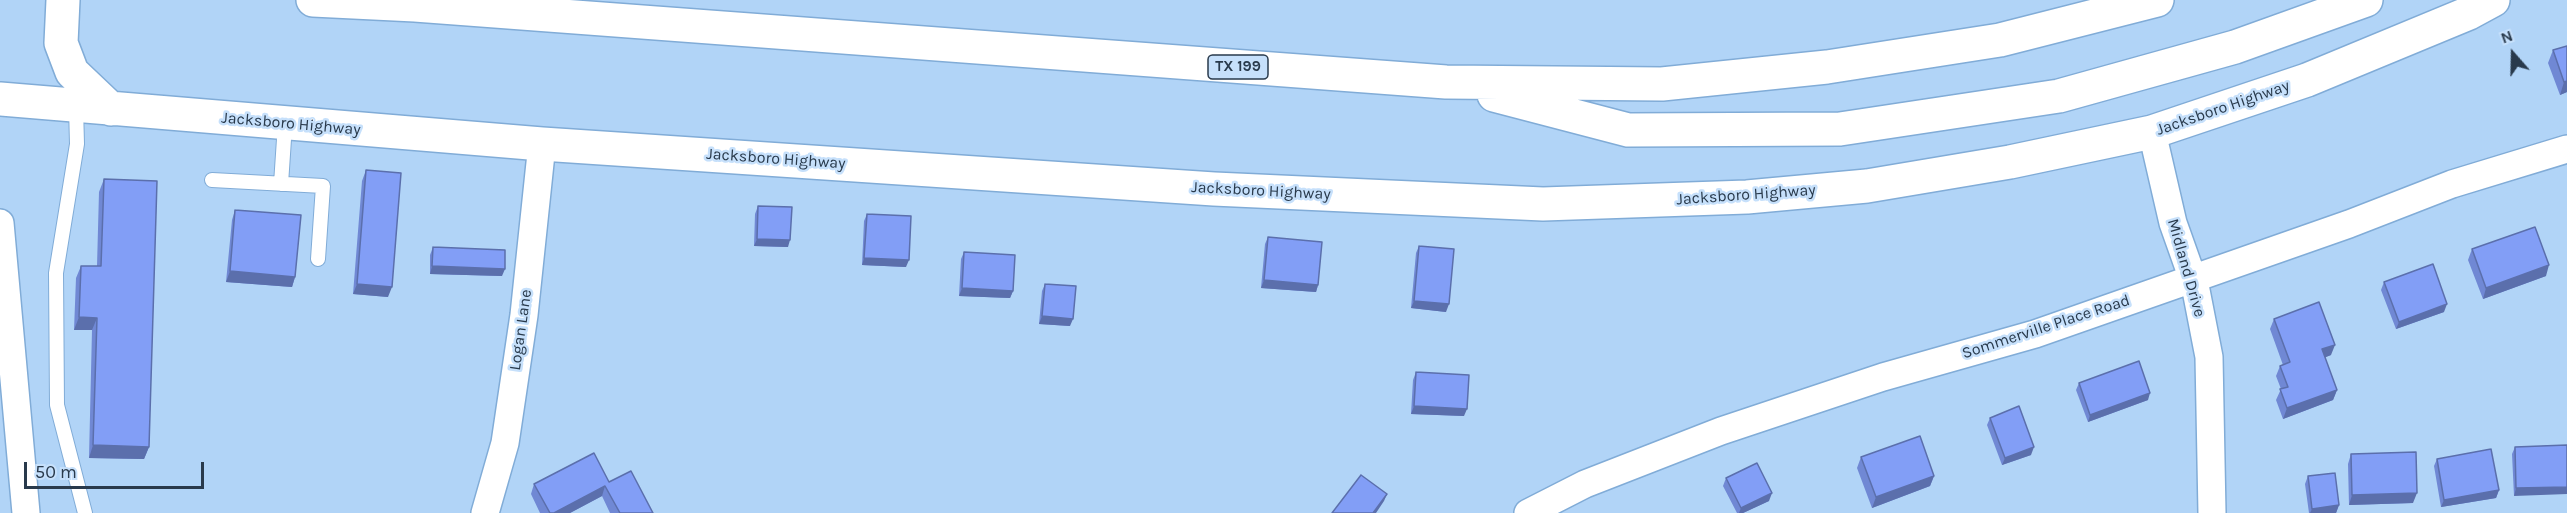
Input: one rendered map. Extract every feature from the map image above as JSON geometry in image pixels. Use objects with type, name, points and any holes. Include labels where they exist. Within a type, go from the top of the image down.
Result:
[{"type":"main road","points":[[63,0],[61,43],[72,72],[111,109]]},
{"type":"main road","name":"TX 199","points":[[312,0],[415,5],[1446,82],[1662,84],[1827,67],[2000,40],[2157,0]]},
{"type":"main road","points":[[1446,82],[1628,130],[1840,129],[2059,96],[2235,47],[2366,0]]},
{"type":"main road","name":"Jacksboro Highway","points":[[0,99],[542,144],[1214,189],[1543,204],[1747,197],[1867,186],[2010,162],[2152,132],[2307,80],[2469,13],[2493,0]]},
{"type":"street","name":"Midland Drive","points":[[2152,132],[2173,223],[2191,278],[2209,357],[2212,513]]},
{"type":"street","name":"Logan Lane","points":[[485,513],[505,443],[524,315],[542,144]]},
{"type":"street","name":"Sommerville Place Road","points":[[1528,513],[1585,484],[1721,431],[1883,377],[2035,334],[2349,224],[2452,184],[2567,149]]},
{"type":"street","points":[[0,223],[26,513]]},
{"type":"lane","points":[[76,107],[77,144],[56,273],[57,405],[85,513]]},
{"type":"lane","points":[[281,184],[285,124]]},
{"type":"lane","points":[[212,180],[323,186],[318,259]]},
{"type":"building","points":[[2567,46],[2567,81],[2564,82],[2553,50]]},
{"type":"building","points":[[366,170],[401,173],[392,287],[357,284]]},
{"type":"building","points":[[104,179],[157,181],[149,447],[93,445],[97,318],[79,317],[81,266],[101,266]]},
{"type":"building","points":[[758,206],[792,207],[790,240],[757,239]]},
{"type":"building","points":[[235,210],[301,215],[295,277],[230,271]]},
{"type":"building","points":[[867,214],[911,216],[909,260],[864,258]]},
{"type":"building","points":[[2535,227],[2549,265],[2486,288],[2472,249]]},
{"type":"building","points":[[1268,237],[1322,242],[1318,285],[1264,280]]},
{"type":"building","points":[[1419,246],[1454,249],[1449,304],[1414,301]]},
{"type":"building","points":[[433,247],[505,250],[505,269],[432,266]]},
{"type":"building","points":[[964,252],[1015,255],[1013,291],[962,288]]},
{"type":"building","points":[[2433,264],[2447,304],[2399,322],[2384,282]]},
{"type":"building","points":[[1045,284],[1076,286],[1073,319],[1042,316]]},
{"type":"building","points":[[2319,302],[2335,345],[2322,349],[2337,390],[2287,408],[2280,389],[2288,387],[2280,366],[2290,362],[2274,319]]},
{"type":"building","points":[[2139,361],[2150,393],[2090,415],[2079,383]]},
{"type":"building","points":[[1416,372],[1469,375],[1467,409],[1414,406]]},
{"type":"building","points":[[2019,406],[2034,447],[2005,458],[1990,418]]},
{"type":"building","points":[[1920,436],[1934,476],[1876,497],[1861,457]]},
{"type":"building","points":[[2567,445],[2567,487],[2516,488],[2515,447]]},
{"type":"building","points":[[2491,449],[2499,490],[2444,500],[2437,459]]},
{"type":"building","points":[[2416,452],[2417,493],[2352,495],[2351,454]]},
{"type":"building","points":[[594,453],[609,482],[631,471],[653,513],[620,513],[605,486],[550,513],[534,484]]},
{"type":"building","points":[[1757,463],[1772,493],[1741,508],[1726,478]]},
{"type":"building","points":[[2335,473],[2339,505],[2312,509],[2308,476]]},
{"type":"building","points":[[1361,475],[1387,494],[1373,513],[1332,513]]}]
